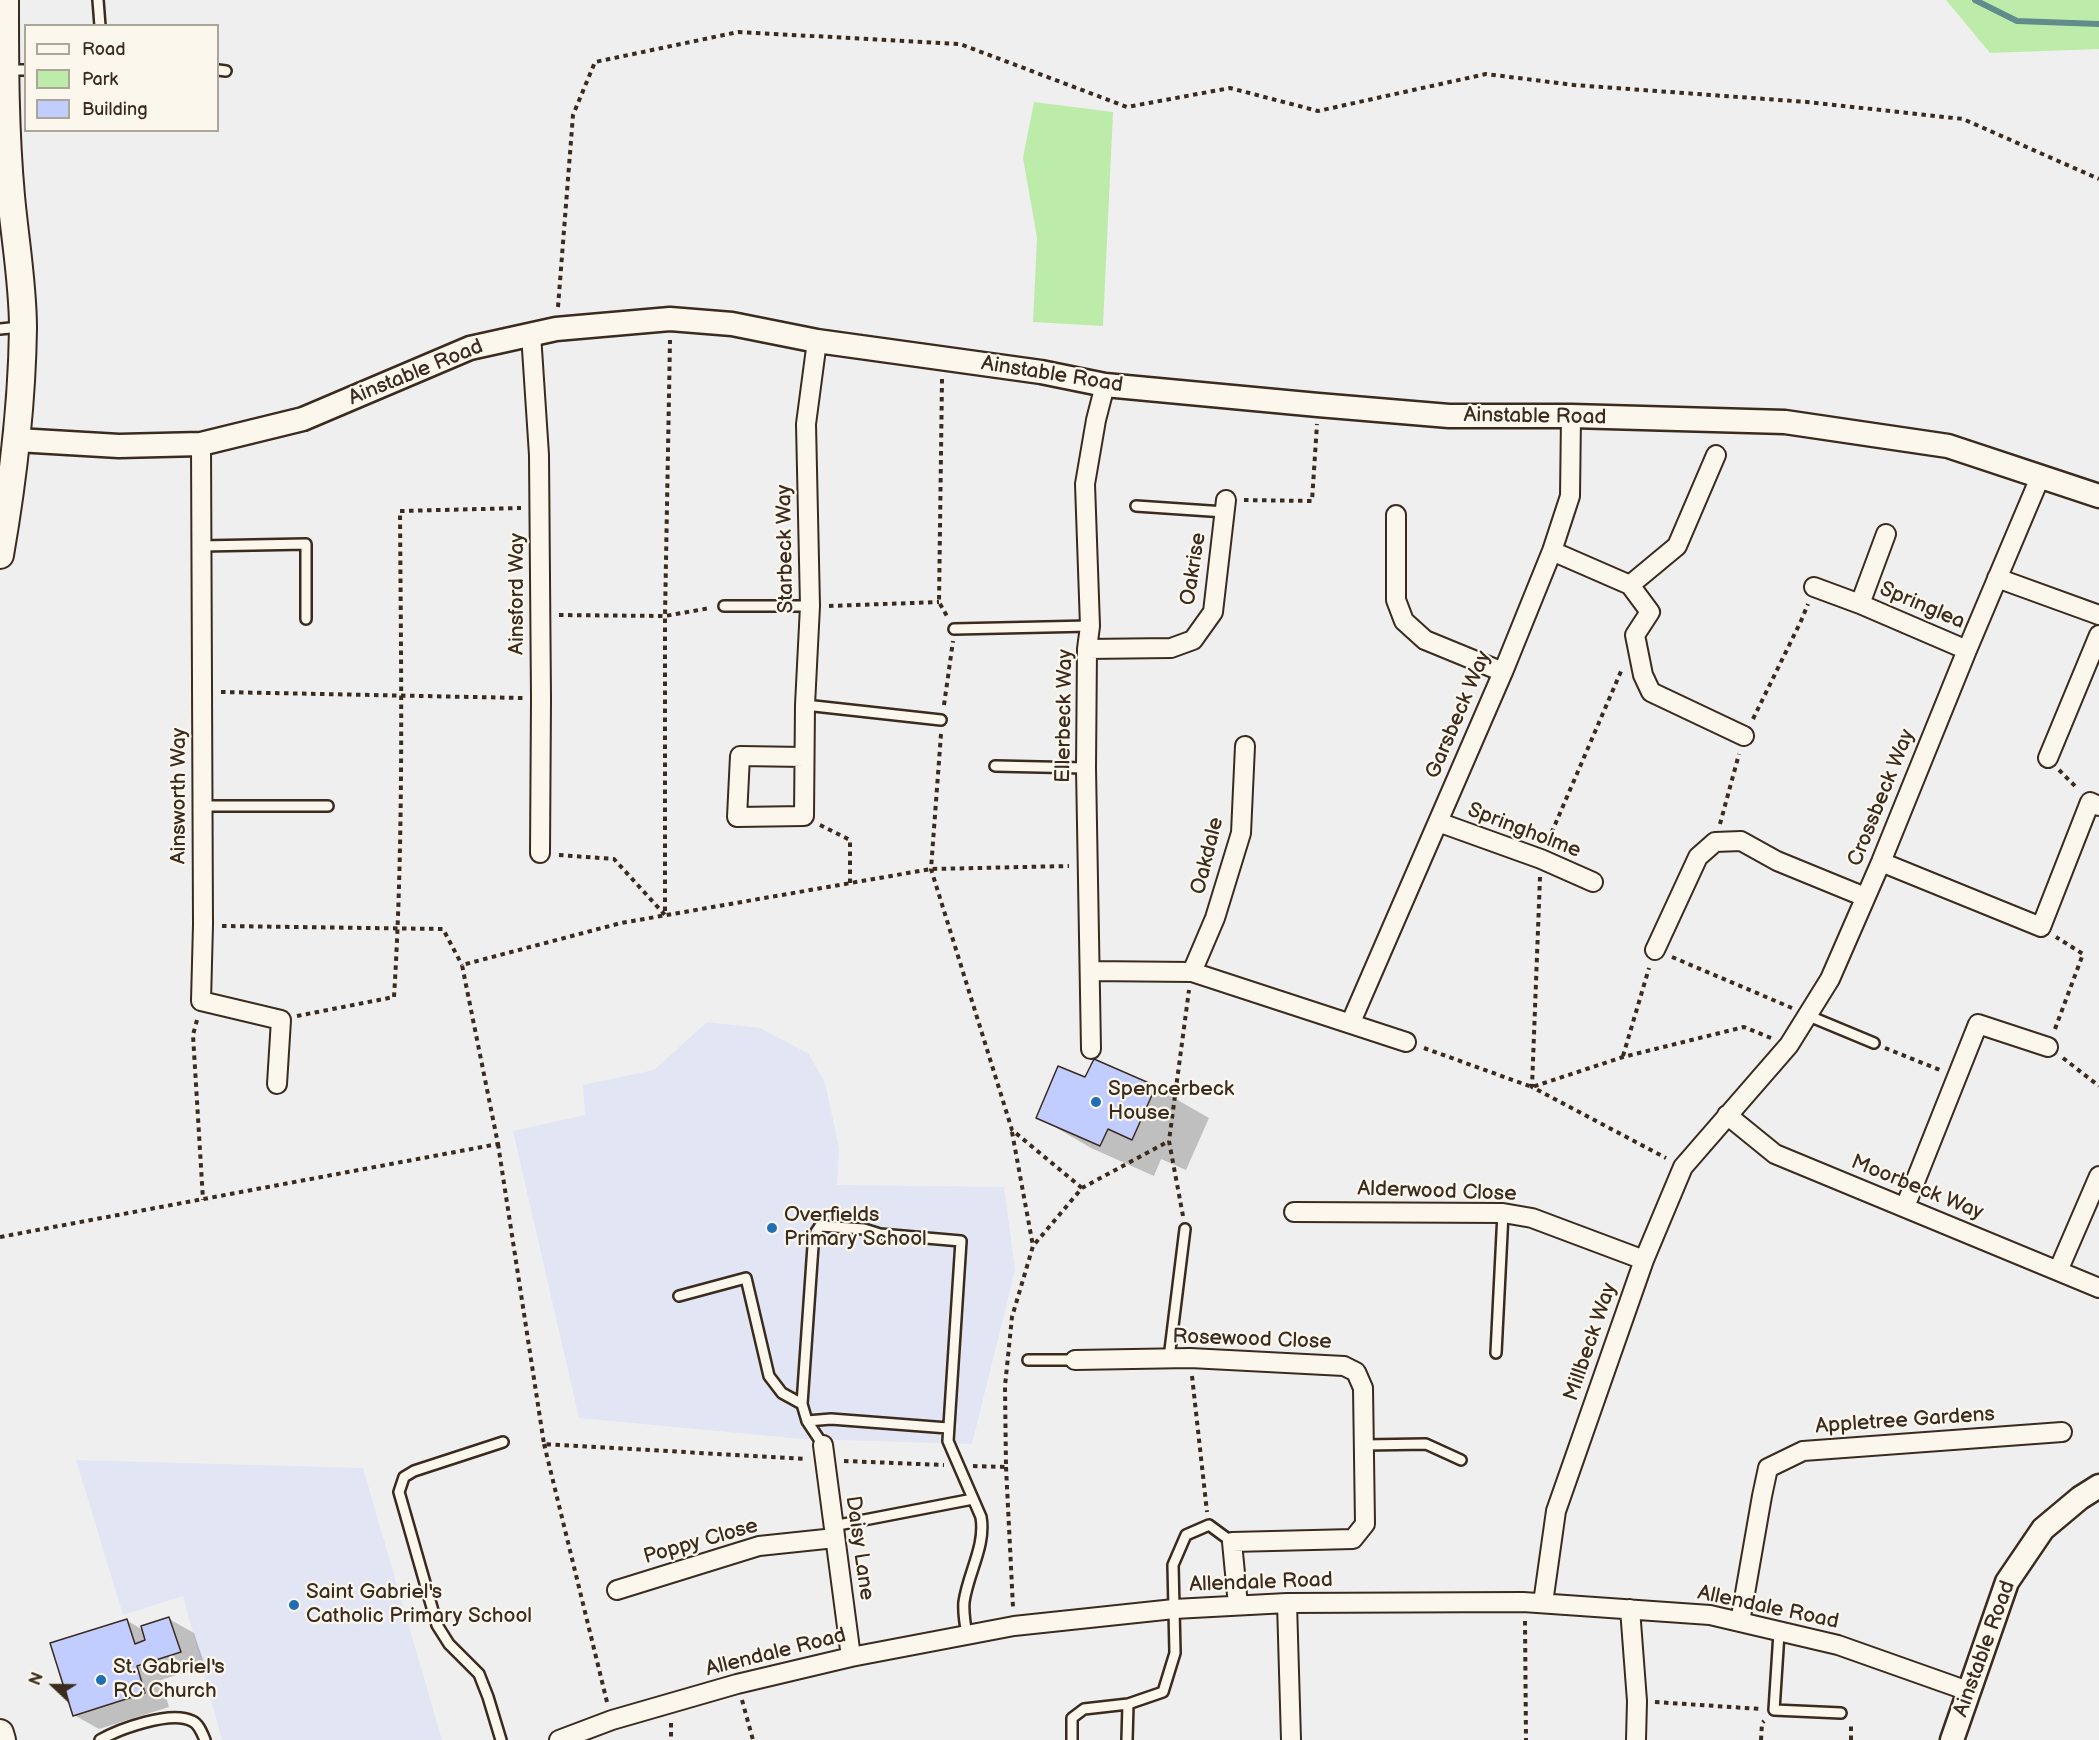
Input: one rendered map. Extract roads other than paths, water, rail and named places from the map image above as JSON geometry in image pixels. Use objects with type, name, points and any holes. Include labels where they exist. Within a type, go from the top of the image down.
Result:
[{"type":"main road","points":[[0,555],[17,440],[11,328],[20,272],[6,208],[4,97],[15,70],[5,0]]},
{"type":"main road","points":[[0,1733],[2,1740]]},
{"type":"street","name":"Ainstable Road","points":[[17,440],[119,446],[201,444],[303,419],[470,348],[556,329],[670,319],[732,324],[817,340],[1041,372],[1105,385],[1318,405],[1449,416],[1570,416],[1785,422],[1948,446],[2099,496]]},
{"type":"street","name":"Ainsford Way","points":[[531,334],[540,507],[540,853]]},
{"type":"street","name":"Starbeck Way","points":[[804,757],[740,756],[737,817],[804,816],[805,705],[810,606],[806,424],[817,340]]},
{"type":"street","name":"Ellerbeck Way","points":[[1091,1049],[1086,768],[1087,649],[1090,626],[1085,484],[1096,420],[1105,385]]},
{"type":"street","name":"Garsbeck Way","points":[[1351,1022],[1503,672],[1552,551],[1570,496],[1570,416]]},
{"type":"street","name":"Ainsworth Way","points":[[201,444],[203,806],[201,1001],[281,1020],[278,1084]]},
{"type":"street","points":[[1630,585],[1677,546],[1716,455]]},
{"type":"street","name":"Crossbeck Way","points":[[1727,1115],[1790,1045],[1830,979],[1881,862],[2041,475]]},
{"type":"street","name":"Oakrise","points":[[1087,649],[1171,648],[1193,640],[1213,612],[1226,506]]},
{"type":"street","points":[[1396,515],[1396,600],[1404,621],[1425,640],[1503,672]]},
{"type":"street","name":"Springlea","points":[[1860,604],[1886,534]]},
{"type":"street","points":[[1552,551],[1630,585],[1650,612],[1635,635],[1643,675],[1651,692],[1744,736]]},
{"type":"street","points":[[1997,578],[2099,615]]},
{"type":"street","name":"Springlea","points":[[1814,587],[1967,650]]},
{"type":"street","points":[[2048,758],[2099,634]]},
{"type":"street","name":"Oakdale","points":[[1192,972],[1215,918],[1241,832],[1245,746]]},
{"type":"street","points":[[1881,862],[2041,927],[2094,804]]},
{"type":"street","name":"Springholme","points":[[1438,822],[1541,858],[1593,882]]},
{"type":"street","points":[[1655,950],[1698,857],[1714,842],[1741,841],[1777,861],[1865,897]]},
{"type":"street","points":[[1090,970],[1192,972],[1351,1022],[1406,1042]]},
{"type":"street","points":[[1905,1207],[1978,1024],[2048,1047]]},
{"type":"street","name":"Millbeck Way","points":[[1534,1602],[1556,1511],[1644,1260],[1683,1167],[1727,1115]]},
{"type":"street","name":"Moorbeck Way","points":[[1727,1115],[1775,1154],[2099,1288]]},
{"type":"street","points":[[2058,1271],[2099,1176]]},
{"type":"street","name":"Alderwood Close","points":[[1294,1212],[1503,1214],[1532,1218],[1644,1260]]},
{"type":"street","name":"Rosewood Close","points":[[1075,1360],[1169,1358],[1344,1366],[1356,1372],[1364,1388],[1365,1524],[1353,1539],[1232,1542]]},
{"type":"street","name":"Appletree Gardens","points":[[1740,1622],[1768,1468],[1803,1451],[2062,1432]]},
{"type":"street","name":"Daisy Lane","points":[[823,1445],[851,1657]]},
{"type":"street","name":"Ainstable Road","points":[[1952,1740],[2007,1582],[2043,1529],[2080,1498],[2099,1486]]},
{"type":"street","name":"Poppy Close","points":[[617,1590],[759,1546],[834,1532]]},
{"type":"street","points":[[1232,1542],[1238,1605]]},
{"type":"street","name":"Allendale Road","points":[[559,1740],[612,1720],[737,1684],[851,1657],[1014,1626],[1174,1609],[1287,1603],[1534,1602],[1710,1615],[1838,1645],[1968,1691]]},
{"type":"street","points":[[1287,1603],[1291,1740]]},
{"type":"street","points":[[1630,1609],[1637,1701],[1636,1740]]},
{"type":"lane","points":[[98,0],[100,24]]},
{"type":"lane","points":[[1136,506],[1226,506]]},
{"type":"lane","points":[[201,546],[306,544],[306,619]]},
{"type":"lane","points":[[724,606],[810,606]]},
{"type":"lane","points":[[954,629],[1090,626]]},
{"type":"lane","points":[[805,705],[942,720]]},
{"type":"lane","points":[[995,766],[1086,768]]},
{"type":"lane","points":[[203,806],[328,806]]},
{"type":"lane","points":[[1809,1016],[1874,1043]]},
{"type":"lane","points":[[1496,1353],[1503,1214]]},
{"type":"lane","points":[[823,1445],[807,1420],[802,1404],[813,1246],[820,1226],[962,1241],[948,1441],[982,1525],[977,1554],[964,1600],[967,1635]]},
{"type":"lane","points":[[1169,1358],[1185,1229]]},
{"type":"lane","points":[[679,1296],[746,1278],[769,1376],[782,1393],[802,1404]]},
{"type":"lane","points":[[1028,1360],[1075,1360]]},
{"type":"lane","points":[[807,1420],[831,1419],[948,1428]]},
{"type":"lane","points":[[501,1740],[479,1674],[449,1644],[437,1625],[399,1492],[404,1478],[414,1471],[503,1442]]},
{"type":"lane","points":[[1365,1445],[1426,1444],[1461,1460]]},
{"type":"lane","points":[[834,1532],[973,1499]]},
{"type":"lane","points":[[1072,1740],[1072,1718],[1084,1708],[1128,1704],[1163,1692],[1175,1653],[1173,1565],[1186,1534],[1209,1525],[1232,1542]]},
{"type":"lane","points":[[1779,1633],[1774,1710],[1841,1713]]},
{"type":"lane","points":[[1126,1740],[1128,1704]]},
{"type":"lane","points":[[100,1740],[128,1728],[158,1720],[177,1718],[192,1721],[205,1740]]},
{"type":"waterway","points":[[1975,0],[2017,21],[2099,24]]},
{"type":"place","name":"Spencerbeck House","points":[[1096,1102]]},
{"type":"place","name":"Overfields Primary School","points":[[772,1228]]},
{"type":"place","name":"Saint Gabriel's Catholic Primary School","points":[[294,1605]]},
{"type":"place","name":"St. Gabriel's RC Church","points":[[101,1680]]}]
